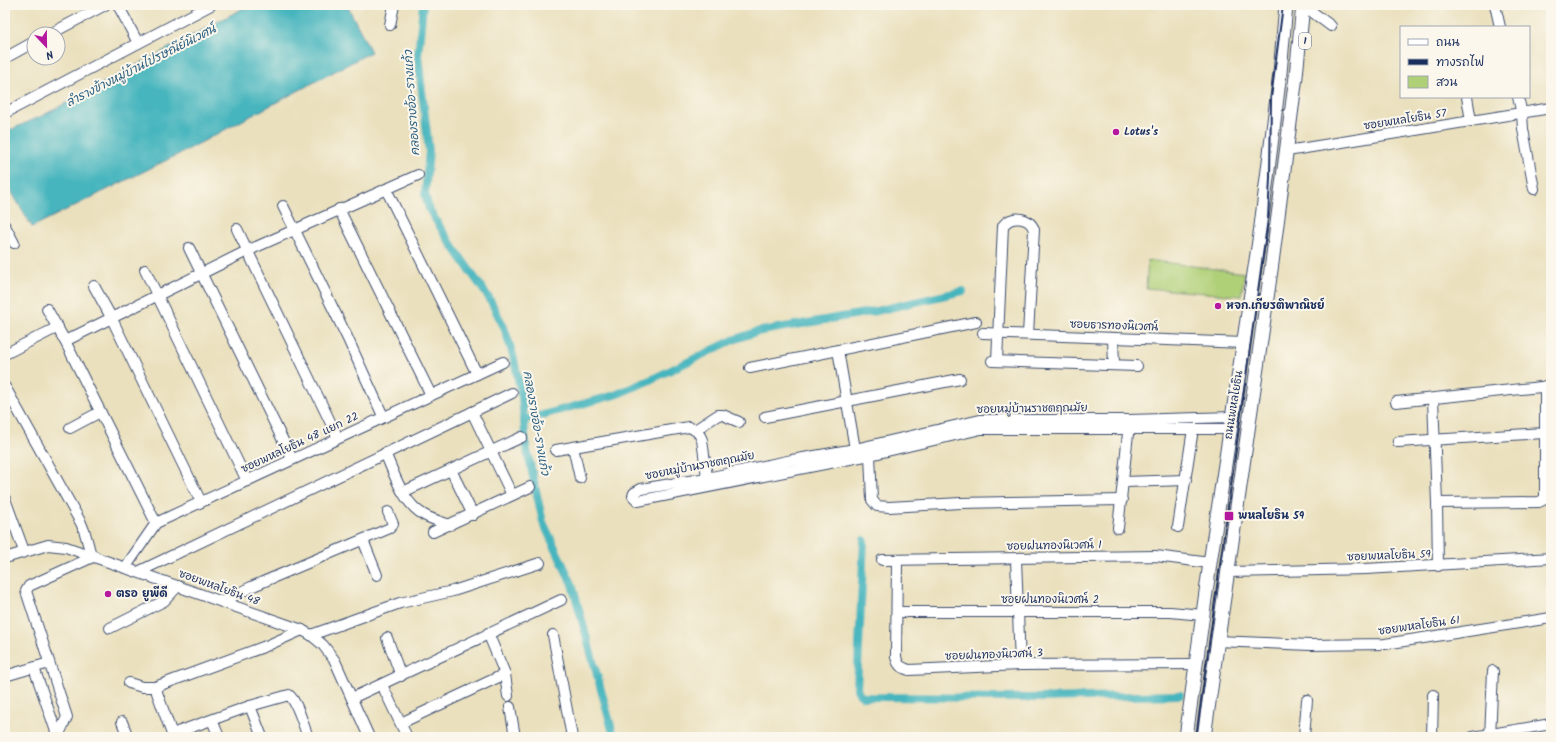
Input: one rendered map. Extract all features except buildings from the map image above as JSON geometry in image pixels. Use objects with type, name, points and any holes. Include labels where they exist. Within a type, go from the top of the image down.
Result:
[{"type":"main road","name":"ถนนพหลโยธิน","points":[[1186,737],[1210,563],[1260,234],[1280,74],[1286,5]]},
{"type":"main road","name":"ถนนพหลโยธิน","points":[[1280,74],[1289,37],[1294,5]]},
{"type":"main road","name":"ถนนพหลโยธิน","points":[[1204,737],[1287,151],[1296,76],[1306,36],[1308,7]]},
{"type":"main road","points":[[1192,699],[1209,699]]},
{"type":"street","points":[[65,26],[105,5]]},
{"type":"street","points":[[118,5],[138,43]]},
{"type":"street","points":[[5,113],[211,5]]},
{"type":"street","points":[[390,25],[394,5]]},
{"type":"street","points":[[1495,5],[1500,26]]},
{"type":"street","points":[[1308,7],[1331,26]]},
{"type":"street","points":[[5,58],[26,46]]},
{"type":"street","points":[[1467,98],[1471,121]]},
{"type":"street","points":[[1518,98],[1534,189]]},
{"type":"street","name":"ซอยพหลโยธิน 57","points":[[1287,151],[1522,114],[1551,108]]},
{"type":"street","points":[[65,341],[111,317],[202,275],[247,251],[418,175]]},
{"type":"street","points":[[386,189],[477,374]]},
{"type":"street","points":[[283,206],[383,416]]},
{"type":"street","points":[[339,209],[431,394]]},
{"type":"street","points":[[1028,334],[1034,230],[1031,223],[1026,220],[1009,220],[1002,226],[999,333],[995,361],[1137,366]]},
{"type":"street","points":[[5,226],[14,243]]},
{"type":"street","points":[[237,230],[338,438]]},
{"type":"street","points":[[189,248],[292,459]]},
{"type":"street","points":[[145,270],[247,481]]},
{"type":"street","points":[[94,286],[111,317],[201,502]]},
{"type":"street","points":[[47,309],[58,327],[156,523],[125,568]]},
{"type":"street","points":[[750,368],[976,322]]},
{"type":"street","points":[[5,354],[58,327]]},
{"type":"street","name":"ซอยธารทองนิเวศน์","points":[[983,332],[1244,342]]},
{"type":"street","points":[[1113,338],[1114,365]]},
{"type":"street","points":[[838,350],[854,449]]},
{"type":"street","name":"ซอยพหลโยธิน 48 แยก 22","points":[[156,523],[383,416],[503,362]]},
{"type":"street","points":[[765,417],[960,379]]},
{"type":"street","points":[[1396,402],[1548,386],[1544,433],[1548,465],[1545,497],[1543,500],[1540,502],[1437,502]]},
{"type":"street","points":[[5,387],[81,523],[93,556],[27,588],[67,717],[57,737]]},
{"type":"street","points":[[138,572],[512,393]]},
{"type":"street","points":[[1433,399],[1438,566]]},
{"type":"street","points":[[70,428],[100,412]]},
{"type":"street","points":[[472,412],[512,495]]},
{"type":"street","points":[[695,430],[718,415],[739,422]]},
{"type":"street","name":"ซอยหมู่บ้านราชตฤณมัย","points":[[919,440],[779,462],[708,483],[643,500],[638,500],[633,496],[634,493],[641,489],[708,483],[780,473],[870,455],[919,440],[972,422],[990,419],[1193,429],[1232,424]]},
{"type":"street","name":"ซอยหมู่บ้านราชตฤณมัย","points":[[1128,425],[1232,424]]},
{"type":"street","points":[[1118,528],[1124,482],[1128,425]]},
{"type":"street","points":[[556,450],[689,427],[700,434],[708,483]]},
{"type":"street","points":[[1178,527],[1193,429]]},
{"type":"street","points":[[1398,442],[1544,433]]},
{"type":"street","points":[[403,492],[522,437]]},
{"type":"street","points":[[573,447],[580,478]]},
{"type":"street","points":[[385,453],[408,502],[425,516],[450,525]]},
{"type":"street","points":[[870,455],[872,500],[877,506],[889,507],[961,503],[1122,500]]},
{"type":"street","points":[[779,462],[780,473]]},
{"type":"street","points":[[451,470],[472,514]]},
{"type":"street","points":[[1124,482],[1186,480]]},
{"type":"street","points":[[433,532],[530,486]]},
{"type":"street","points":[[6,504],[24,551]]},
{"type":"street","points":[[222,602],[245,590],[392,526],[392,521],[388,512]]},
{"type":"street","points":[[362,540],[377,575]]},
{"type":"street","name":"ซอยพหลโยธิน 48","points":[[5,558],[24,551],[53,545],[66,547],[302,630],[312,635],[329,651],[335,661],[369,737]]},
{"type":"street","name":"ซอยฝนทองนิเวศน์ 1","points":[[882,560],[897,561],[1156,556],[1210,563]]},
{"type":"street","name":"ซอยพหลโยธิน 59","points":[[1227,572],[1438,566],[1551,558]]},
{"type":"street","points":[[1016,559],[1020,665]]},
{"type":"street","name":"ซอยฝนทองนิเวศน์ 3","points":[[897,561],[896,657],[898,664],[909,670],[1020,665],[1196,664]]},
{"type":"street","points":[[312,635],[394,606],[453,591],[540,563]]},
{"type":"street","points":[[110,628],[164,601],[178,586]]},
{"type":"street","points":[[352,698],[561,600]]},
{"type":"street","name":"ซอยฝนทองนิเวศน์ 2","points":[[897,612],[1170,612],[1203,615]]},
{"type":"street","name":"ซอยพหลโยธิน 61","points":[[1217,641],[1310,645],[1385,644],[1551,618]]},
{"type":"street","points":[[129,683],[136,686],[155,687],[266,646],[302,630]]},
{"type":"street","points":[[488,633],[505,674],[508,696]]},
{"type":"street","points":[[553,635],[572,737]]},
{"type":"street","points":[[387,638],[401,676]]},
{"type":"street","points":[[5,676],[50,663]]},
{"type":"street","points":[[34,668],[57,737]]},
{"type":"street","points":[[1490,735],[1493,671]]},
{"type":"street","points":[[401,723],[505,674]]},
{"type":"street","points":[[382,685],[407,737]]},
{"type":"street","points":[[155,687],[173,735],[250,706],[289,695],[296,705],[308,737]]},
{"type":"street","points":[[1432,737],[1433,695]]},
{"type":"street","points":[[1304,737],[1308,700]]},
{"type":"street","points":[[250,706],[262,737]]},
{"type":"street","points":[[510,707],[512,736]]},
{"type":"street","points":[[212,720],[219,737]]},
{"type":"street","points":[[122,722],[128,737]]},
{"type":"street","points":[[1473,737],[1551,724]]},
{"type":"green space","points":[[1148,260],[1245,273],[1241,296],[1146,288]]},
{"type":"water","name":"ลำรางข้างหมู่บ้านไปรษณีย์นิเวศน์","points":[[249,5],[347,5],[371,52],[187,150],[32,227],[5,181],[5,132],[42,116]]},
{"type":"waterway","name":"คลองรางอ้อ-รางแก้ว","points":[[423,5],[418,56],[429,151],[425,194],[429,209],[445,235],[489,298],[504,327],[513,355],[522,398],[526,446],[543,522],[572,584],[614,737]]},
{"type":"waterway","points":[[524,420],[615,395],[733,340],[756,332],[876,311],[963,291]]},
{"type":"waterway","points":[[864,540],[857,689],[860,695],[864,697],[1037,698],[1180,695]]},
{"type":"railway","points":[[1196,737],[1268,219],[1271,98],[1283,5]]},
{"type":"place","name":"Lotus's","points":[[1116,132]]},
{"type":"place","name":"หจก.เกียรติพาณิชย์","points":[[1218,306]]},
{"type":"place","name":"พหลโยธิน 59","points":[[1229,516]]},
{"type":"place","name":"ตรอ ยูพีดี","points":[[108,594]]}]
